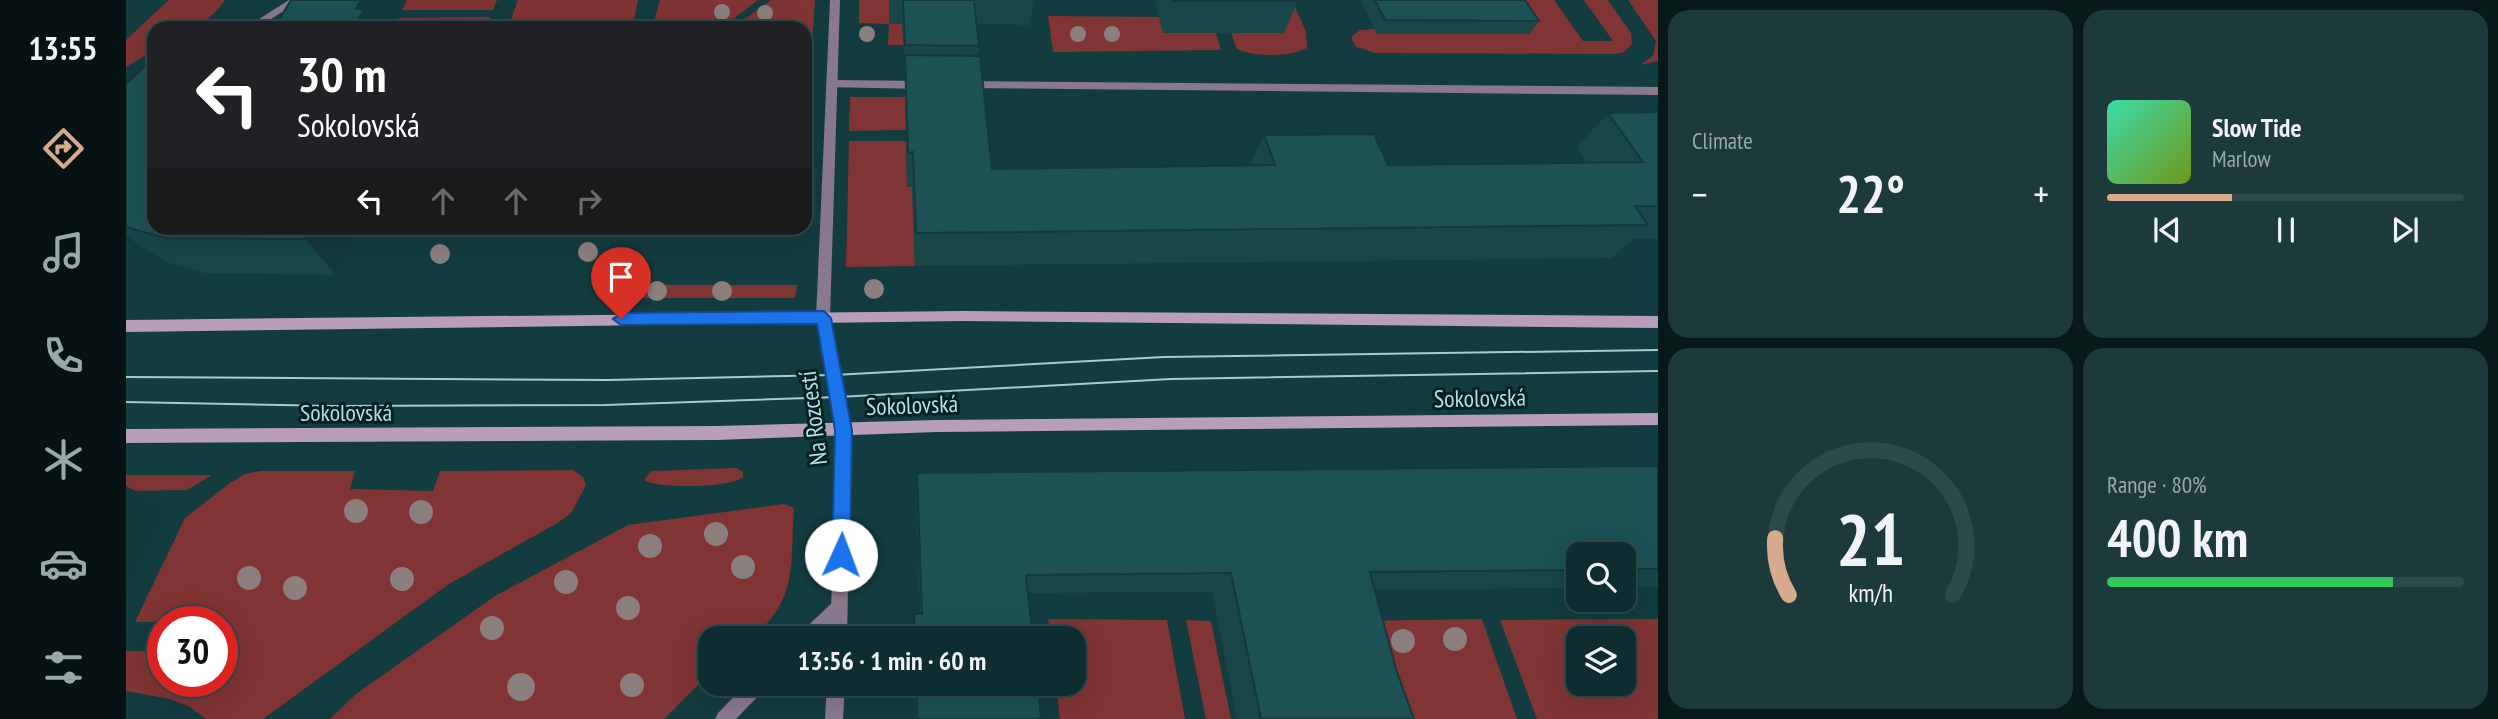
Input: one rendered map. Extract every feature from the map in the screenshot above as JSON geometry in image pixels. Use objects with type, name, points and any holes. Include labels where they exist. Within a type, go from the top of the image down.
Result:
[{"type":"main road","points":[[126,326],[824,318],[1658,322]]},
{"type":"main road","name":"Sokolovská","points":[[126,436],[1658,419]]},
{"type":"street","points":[[262,21],[296,0]]},
{"type":"street","name":"Na Rozcestí","points":[[835,0],[824,318],[844,430],[838,626]]},
{"type":"street","points":[[832,84],[937,85]]},
{"type":"street","points":[[950,85],[1658,91]]},
{"type":"street","points":[[820,626],[839,608]]},
{"type":"street","points":[[724,719],[746,696]]},
{"type":"street","points":[[834,719],[835,696]]},
{"type":"shaded area","points":[[169,0],[225,0],[204,21],[147,21],[147,54],[126,67],[126,40]]},
{"type":"shaded area","points":[[407,0],[497,0],[493,10],[402,10]]},
{"type":"shaded area","points":[[518,0],[638,0],[634,21],[510,21]]},
{"type":"shaded area","points":[[660,0],[758,0],[730,21],[666,21],[655,18]]},
{"type":"shaded area","points":[[771,0],[815,0],[812,45],[812,21],[742,21]]},
{"type":"shaded area","points":[[859,0],[889,0],[963,25],[964,45],[888,45],[889,24],[859,23]]},
{"type":"shaded area","points":[[1292,0],[1306,32],[1307,48],[1272,55],[1237,49],[1231,33],[1284,33]]},
{"type":"shaded area","points":[[1507,0],[1554,0],[1583,41],[1613,41],[1584,0],[1608,0],[1631,33],[1632,44],[1624,52],[1615,54],[1376,53],[1356,47],[1351,37],[1360,30],[1375,29],[1378,34],[1528,34]]},
{"type":"shaded area","points":[[1628,0],[1658,0],[1658,61],[1640,65],[1653,56],[1656,41]]},
{"type":"shaded area","points":[[1048,16],[1159,17],[1164,33],[1216,33],[1221,50],[1053,52]]},
{"type":"shaded area","points":[[490,17],[489,21],[398,21],[399,18]]},
{"type":"shaded area","points":[[850,97],[905,97],[906,130],[849,131]]},
{"type":"shaded area","points":[[849,141],[906,141],[907,186],[912,187],[915,266],[846,267]]},
{"type":"shaded area","points":[[626,285],[797,285],[795,298],[637,298]]},
{"type":"shaded area","points":[[736,468],[743,472],[743,477],[736,481],[710,485],[663,485],[644,480],[651,471]]},
{"type":"shaded area","points":[[573,470],[583,477],[586,485],[572,512],[559,522],[449,584],[263,719],[206,719],[190,707],[159,697],[238,697],[238,606],[147,606],[147,622],[135,622],[185,518],[230,483],[245,474],[260,471],[355,471],[350,489],[433,491],[440,471]]},
{"type":"shaded area","points":[[126,475],[212,475],[187,490],[126,491]]},
{"type":"shaded area","points":[[784,504],[794,508],[789,580],[777,610],[764,626],[698,626],[698,685],[664,719],[330,719],[356,694],[495,596],[628,525]]},
{"type":"shaded area","points":[[1048,619],[1167,620],[1185,719],[1060,719],[1057,696],[1086,696],[1086,626],[1049,626]]},
{"type":"shaded area","points":[[1482,619],[1517,719],[1385,719],[1355,621]]},
{"type":"shaded area","points":[[1658,619],[1658,719],[1537,719],[1500,620]]},
{"type":"shaded area","points":[[1186,620],[1211,621],[1231,719],[1206,719]]},
{"type":"shaded area","points":[[126,651],[147,651],[147,695],[126,691]]},
{"type":"building","points":[[291,0],[361,0],[356,9],[364,9],[358,21],[278,21]]},
{"type":"building","points":[[903,0],[974,0],[979,46],[905,45]]},
{"type":"building","points":[[1298,0],[1298,1],[1173,1]]},
{"type":"building","points":[[1375,0],[1525,0],[1539,21],[1385,20]]},
{"type":"building","points":[[905,55],[980,56],[992,169],[1275,165],[1264,135],[1374,134],[1388,165],[1643,162],[1608,113],[1658,112],[1658,206],[1635,206],[1648,225],[916,233],[913,152],[908,153]]},
{"type":"building","points":[[147,65],[147,233],[126,226],[126,84]]},
{"type":"building","points":[[155,235],[307,235],[305,239],[166,238]]},
{"type":"building","points":[[1658,466],[1658,569],[1636,569],[1636,542],[1566,542],[1566,570],[1370,572],[1396,669],[1414,719],[1261,719],[1231,573],[1026,575],[1032,626],[914,626],[914,614],[922,614],[917,473]]},
{"type":"building","points":[[916,696],[1039,696],[1041,719],[917,719]]},
{"type":"tram line","points":[[126,377],[608,380],[834,375],[1164,357],[1658,350]]},
{"type":"tram line","points":[[126,402],[333,406],[605,405],[838,397],[1171,379],[1658,371]]},
{"type":"route","points":[[621,319],[824,318],[844,430],[841,555]]}]
